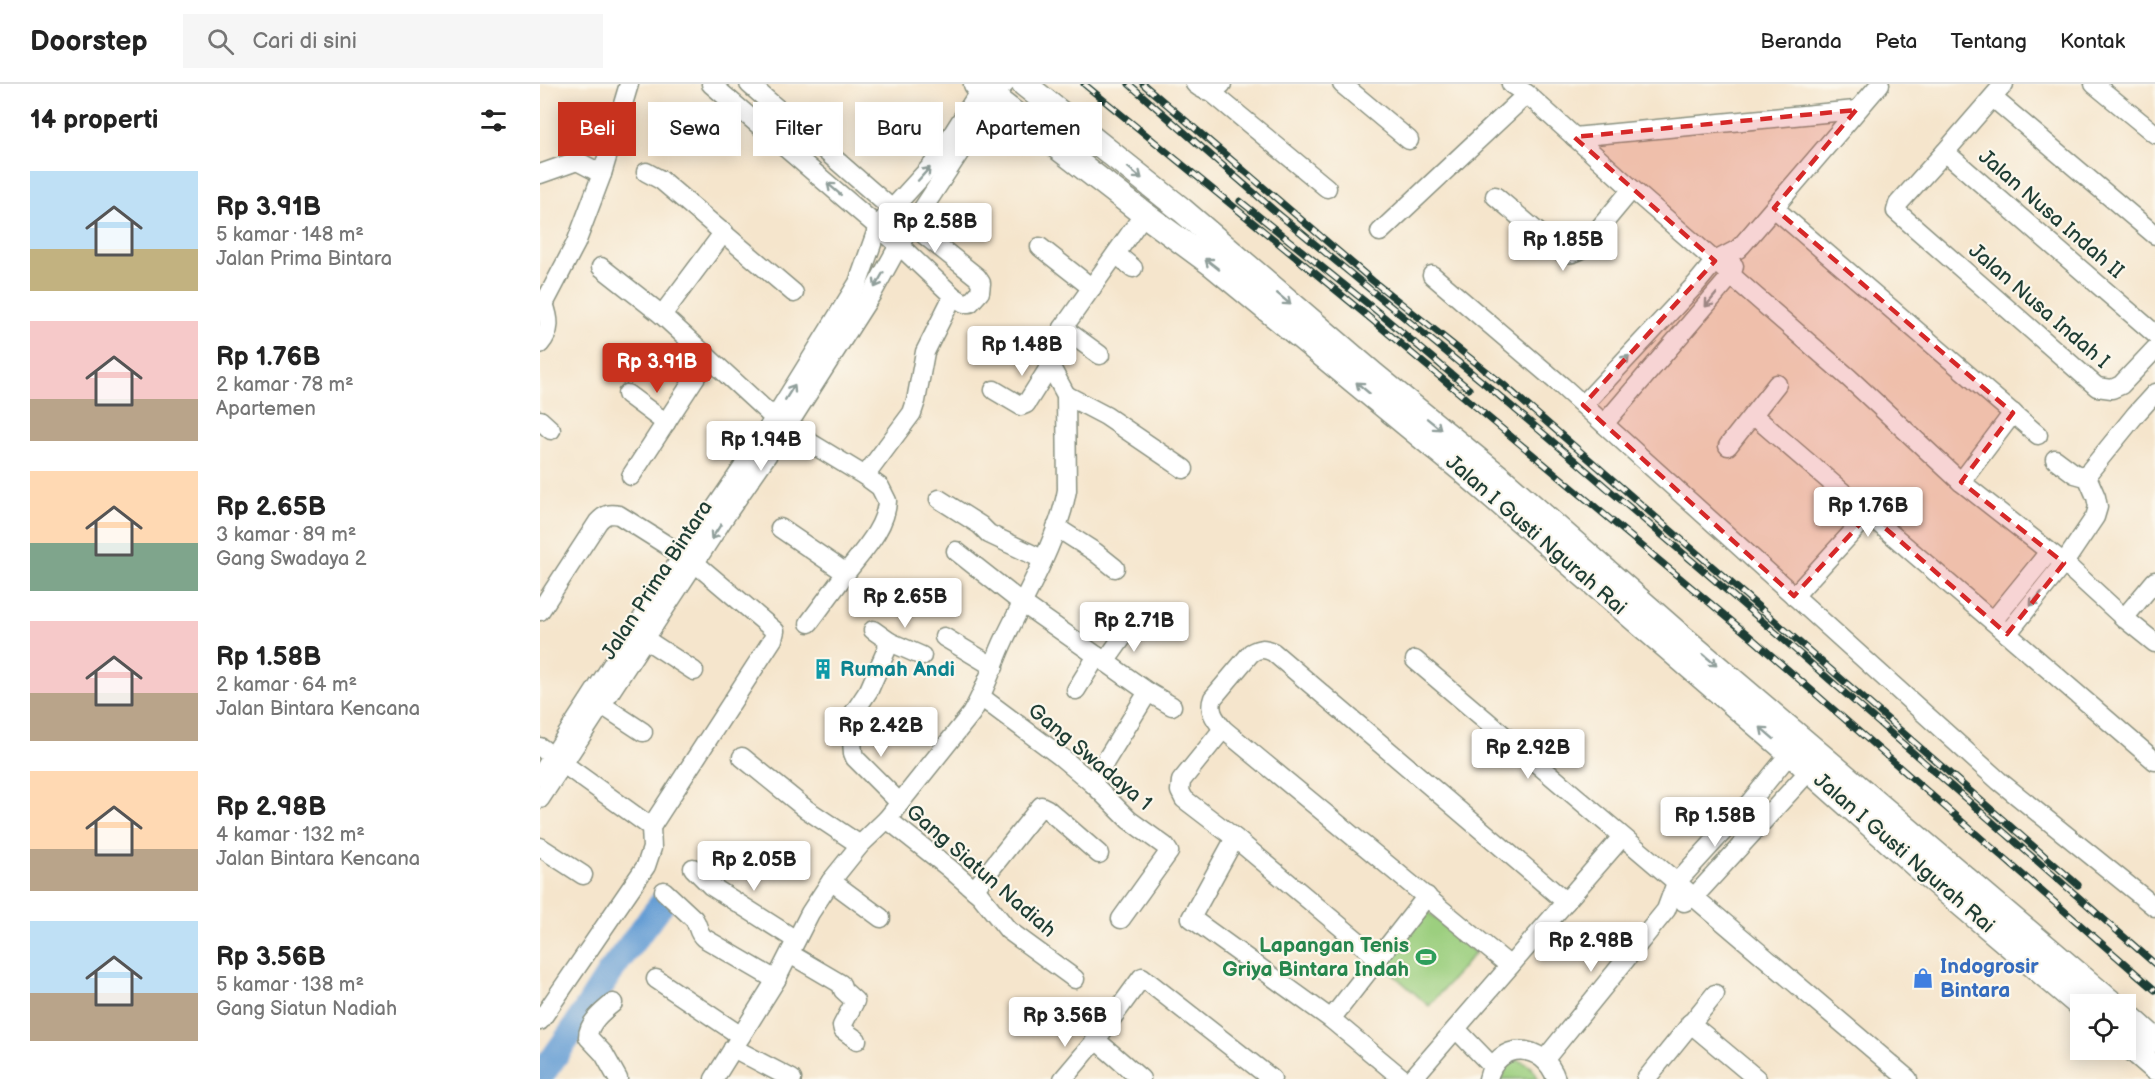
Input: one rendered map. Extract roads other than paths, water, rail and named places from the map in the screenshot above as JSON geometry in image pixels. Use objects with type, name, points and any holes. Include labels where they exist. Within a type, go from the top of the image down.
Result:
[{"type":"main road","name":"Jalan I Gusti Ngurah Rai","points":[[1024,84],[1182,210],[1356,360],[1499,477],[1809,771],[2100,994]]},
{"type":"main road","name":"Jalan I Gusti Ngurah Rai","points":[[987,87],[1144,214],[1212,264],[1672,640],[1934,867],[2070,996]]},
{"type":"main road","points":[[2136,1023],[2155,1040]]},
{"type":"main road","points":[[2136,1052],[2155,1068]]},
{"type":"street","points":[[540,344],[549,329],[549,318],[542,303],[576,243],[602,174],[629,84]]},
{"type":"street","points":[[711,84],[899,245],[953,296],[964,303],[970,303],[980,292],[981,283],[977,277],[892,209],[749,84]]},
{"type":"street","points":[[1342,84],[1409,140]]},
{"type":"street","points":[[1583,405],[1715,261],[1740,247],[1880,84]]},
{"type":"street","points":[[2094,84],[2155,134]]},
{"type":"street","name":"Jalan Prima Bintara","points":[[780,423],[858,282],[878,227],[934,163],[987,87]]},
{"type":"street","name":"Jalan Prima Bintara","points":[[540,776],[552,755],[689,559],[780,423],[873,292],[899,245],[967,141],[987,87]]},
{"type":"street","points":[[1210,87],[1327,188]]},
{"type":"street","points":[[1380,232],[1519,89],[1849,378],[1961,482],[2064,564],[2155,643]]},
{"type":"street","points":[[1946,152],[1998,91],[2155,235]]},
{"type":"street","points":[[1574,137],[1856,110]]},
{"type":"street","name":"Jalan Nusa Indah I","points":[[1946,152],[1895,209],[2097,387],[2112,389],[2121,385],[2155,349]]},
{"type":"street","name":"Jalan Nusa Indah II","points":[[1946,152],[2155,334]]},
{"type":"street","points":[[540,174],[552,172],[577,161],[602,174]]},
{"type":"street","points":[[645,172],[661,180],[794,292]]},
{"type":"street","points":[[1495,196],[1560,251],[1574,254],[1582,249],[1632,189]]},
{"type":"street","points":[[1774,208],[2038,435]]},
{"type":"street","points":[[714,1079],[777,980],[810,913],[831,881],[860,846],[887,819],[971,714],[981,697],[1065,504],[1067,490],[1066,395],[1050,366],[1049,354],[1063,328],[1144,214]]},
{"type":"street","points":[[662,315],[724,232]]},
{"type":"street","points":[[1040,247],[1092,288]]},
{"type":"street","points":[[1604,424],[1731,276],[1740,247]]},
{"type":"street","points":[[1116,255],[1133,268]]},
{"type":"street","points":[[601,267],[662,315],[780,423],[865,476],[885,494],[887,507],[875,534],[809,623]]},
{"type":"street","points":[[1432,275],[1583,405],[2000,781],[2155,908]]},
{"type":"street","points":[[865,476],[912,413],[925,352],[953,296]]},
{"type":"street","points":[[1063,328],[1100,355]]},
{"type":"street","points":[[630,476],[708,358]]},
{"type":"street","points":[[994,390],[1021,406],[1026,404],[1050,366]]},
{"type":"street","points":[[1728,446],[1777,384]]},
{"type":"street","points":[[2055,459],[2074,474],[2082,476],[2086,474],[2155,393]]},
{"type":"street","points":[[627,394],[666,423]]},
{"type":"street","points":[[1066,395],[1106,416],[1184,470]]},
{"type":"street","points":[[1961,482],[2013,413]]},
{"type":"street","points":[[1753,415],[2155,761]]},
{"type":"street","points":[[2007,634],[2064,564],[2095,517],[2098,507],[2096,497],[2086,474]]},
{"type":"street","points":[[939,499],[980,525],[989,534],[1042,559]]},
{"type":"street","points":[[540,611],[598,522],[608,514],[619,515],[689,559],[773,627],[775,635],[651,827],[652,848],[646,866],[540,1021]]},
{"type":"street","points":[[1794,596],[1869,514]]},
{"type":"street","points":[[1056,527],[1115,568]]},
{"type":"street","points":[[780,528],[846,573]]},
{"type":"street","points":[[956,551],[1022,603],[1148,692],[1172,706]]},
{"type":"street","points":[[1993,621],[2049,552]]},
{"type":"street","name":"Jalan Prima Bintara","points":[[540,799],[552,755],[602,705],[645,639],[689,559]]},
{"type":"street","points":[[2124,618],[2155,581]]},
{"type":"street","points":[[1076,690],[1132,624]]},
{"type":"street","points":[[873,630],[890,642],[922,656]]},
{"type":"street","points":[[944,636],[994,667]]},
{"type":"street","points":[[645,639],[694,671]]},
{"type":"street","points":[[890,642],[869,690],[846,723],[846,729],[852,741],[855,758],[900,802]]},
{"type":"street","points":[[1510,966],[1223,729],[1211,712],[1213,698],[1251,652],[1258,648],[1266,648],[1273,652],[1566,902]]},
{"type":"street","points":[[1415,660],[1900,1076]]},
{"type":"street","points":[[1092,783],[1148,692]]},
{"type":"street","name":"Gang Swadaya 1","points":[[981,697],[1060,756],[1092,783],[1129,820],[1165,846],[1169,852],[1121,919]]},
{"type":"street","points":[[602,705],[643,732]]},
{"type":"street","points":[[1223,729],[1181,781],[1180,791],[1184,799],[1235,838],[1378,958]]},
{"type":"street","points":[[1545,1059],[1666,910],[1676,883],[1751,801],[1790,753]]},
{"type":"street","points":[[552,755],[651,827]]},
{"type":"street","points":[[742,757],[806,809],[860,846]]},
{"type":"street","points":[[1666,910],[1694,897],[1809,771]]},
{"type":"street","points":[[1751,801],[1768,816]]},
{"type":"street","points":[[974,890],[1041,806],[1099,854]]},
{"type":"street","name":"Gang Siatun Nadiah","points":[[887,819],[974,890],[1008,930],[1075,979]]},
{"type":"street","points":[[1412,1079],[1622,837]]},
{"type":"street","points":[[1235,838],[1191,918],[1331,1019],[1403,1079]]},
{"type":"street","points":[[540,847],[583,875]]},
{"type":"street","points":[[693,868],[711,886],[841,984],[843,990],[855,1001],[842,1026],[843,1030],[857,1040]]},
{"type":"street","points":[[831,881],[881,918]]},
{"type":"street","points":[[664,891],[694,919],[699,933],[704,938],[777,980]]},
{"type":"street","points":[[1331,1019],[1427,896]]},
{"type":"street","points":[[1063,1079],[1096,1040],[1142,977],[1272,1079]]},
{"type":"street","points":[[656,979],[737,1042],[792,1079]]},
{"type":"street","points":[[1646,1079],[1715,994]]},
{"type":"street","points":[[613,1003],[600,1014],[588,1031],[588,1037],[604,1054],[618,1079]]},
{"type":"street","points":[[1690,1023],[1757,1079]]},
{"type":"street","points":[[1456,1029],[1490,1072],[1500,1057],[1523,1050],[1545,1059],[1556,1079]]},
{"type":"street","points":[[1096,1040],[1141,1079]]},
{"type":"waterway","points":[[540,1077],[610,972],[663,902]]},
{"type":"railway","points":[[1084,84],[1371,319],[1747,634],[2155,990]]},
{"type":"railway","points":[[1129,84],[1276,212],[1496,393],[1760,619],[2155,964]]},
{"type":"railway","points":[[1143,84],[1373,281],[1504,385],[2078,885]]},
{"type":"railway","points":[[1240,201],[1469,389]]},
{"type":"place","name":"Rumah Andi","points":[[823,669]]},
{"type":"place","name":"Lapangan Tenis Griya Bintara Indah","points":[[1426,957]]},
{"type":"place","name":"Indogrosir Bintara","points":[[1923,978]]}]
